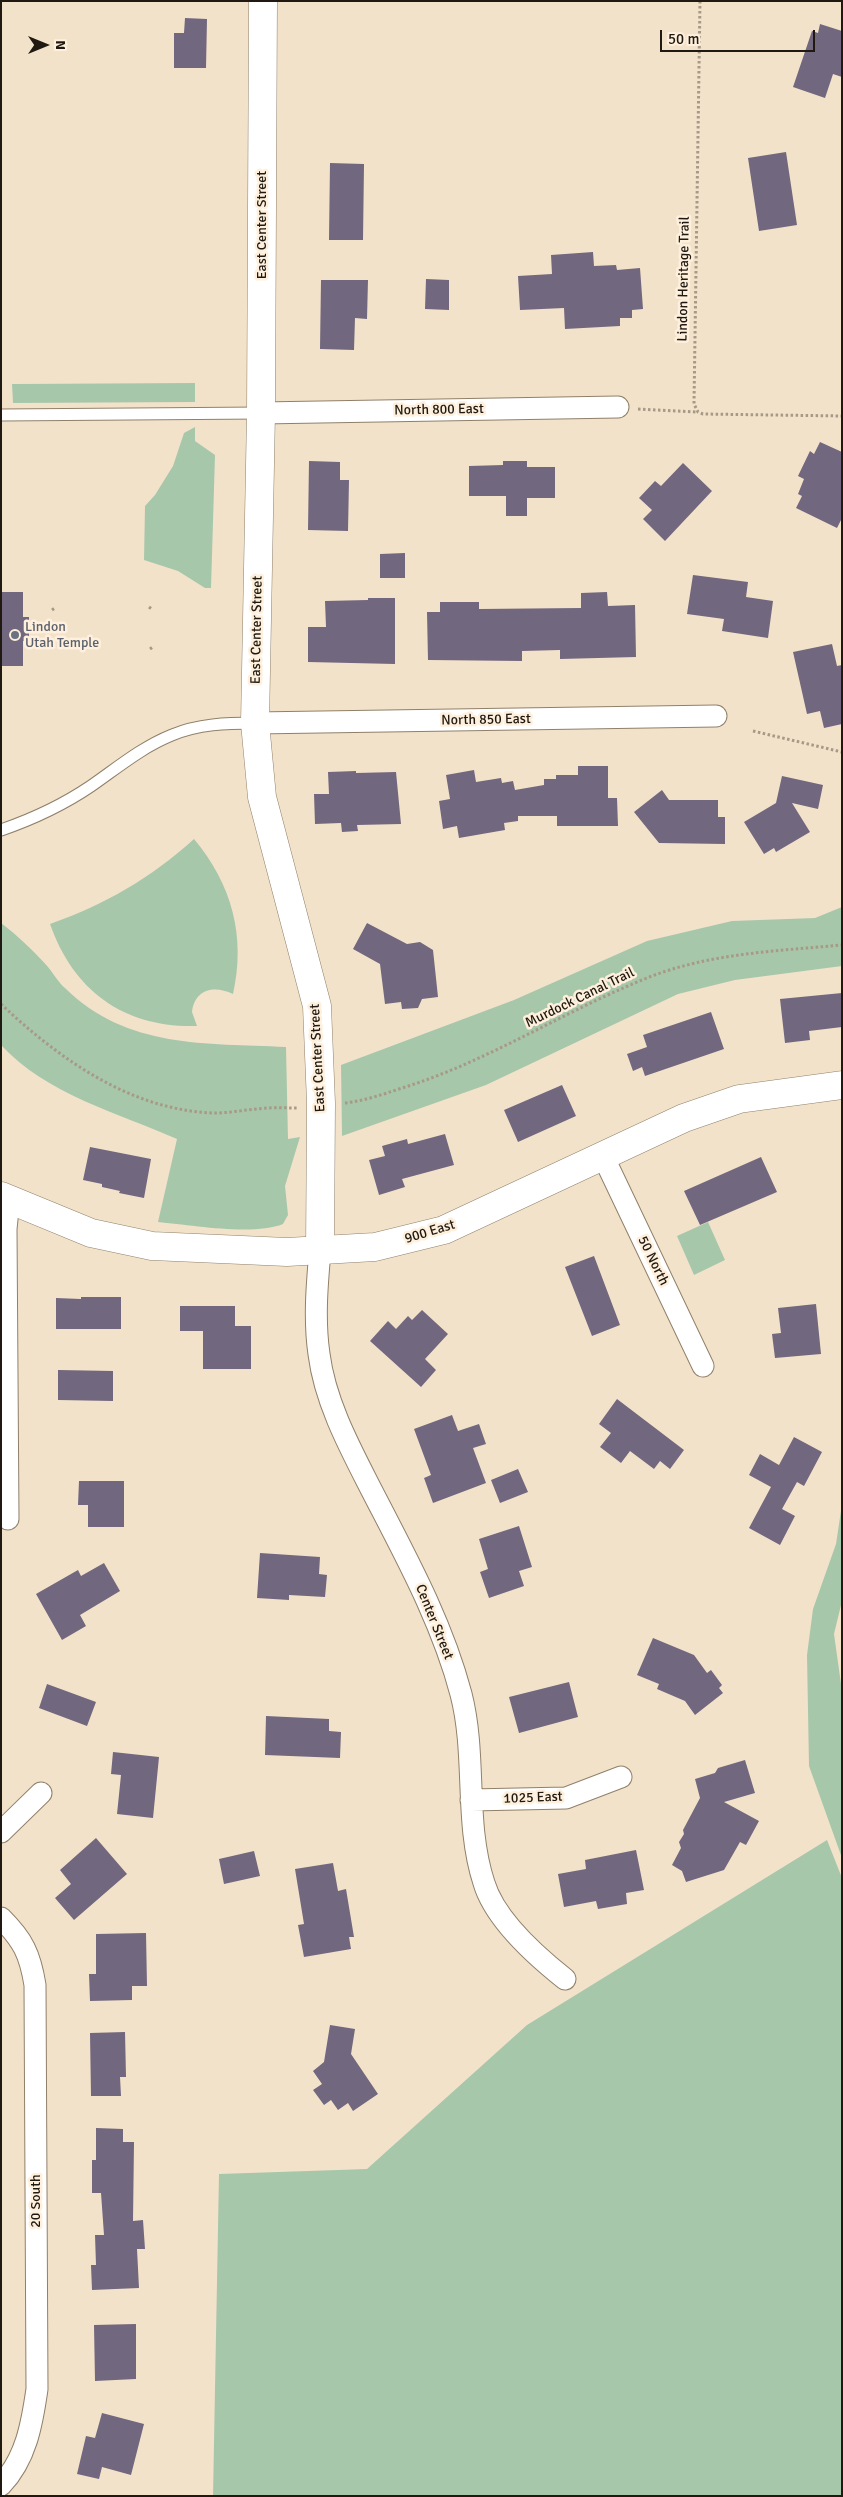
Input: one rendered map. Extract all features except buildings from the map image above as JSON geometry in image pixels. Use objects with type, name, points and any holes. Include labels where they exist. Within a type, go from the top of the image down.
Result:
[{"type":"street","name":"East Center Street","points":[[264,1],[261,413],[255,723],[262,796],[317,1006],[321,1103],[320,1251]]},
{"type":"street","name":"North 800 East","points":[[261,413],[618,407]]},
{"type":"street","name":"North 850 East","points":[[255,723],[716,716]]},
{"type":"street","name":"900 East","points":[[5,1198],[91,1233],[152,1246],[235,1252],[320,1251],[375,1247],[444,1230],[603,1156],[721,1104],[738,1099],[842,1085]]},
{"type":"street","name":"50 North","points":[[603,1156],[703,1366]]},
{"type":"street","points":[[5,1198],[8,1519]]},
{"type":"street","name":"Center Street","points":[[320,1251],[316,1303],[319,1355],[329,1396],[346,1439],[421,1587],[442,1633],[461,1695],[470,1756],[471,1800],[475,1842],[484,1885],[506,1922],[534,1953],[565,1979]]},
{"type":"street","name":"1025 East","points":[[471,1800],[566,1798],[621,1777]]},
{"type":"street","points":[[1,1832],[40,1793]]},
{"type":"street","name":"20 South","points":[[1,1918],[17,1934],[30,1958],[35,1985],[38,2390],[30,2433],[19,2459],[1,2485]]},
{"type":"lane","points":[[1,415],[261,413]]},
{"type":"lane","points":[[1,830],[42,814],[63,803],[154,743],[173,734],[214,724],[255,723]]},
{"type":"path","name":"Lindon Heritage Trail","points":[[698,412],[694,397],[700,1]]},
{"type":"path","points":[[618,407],[698,412],[842,416]]},
{"type":"path","points":[[52,610],[56,607]]},
{"type":"path","points":[[149,607],[153,610]]},
{"type":"path","points":[[52,646],[56,649]]},
{"type":"path","points":[[150,649],[154,646]]},
{"type":"path","points":[[753,732],[842,752]]},
{"type":"path","name":"Murdock Canal Trail","points":[[340,1104],[357,1102],[423,1082],[470,1064],[619,991],[672,969],[732,955],[842,946]]},
{"type":"path","points":[[1,1004],[33,1034],[88,1074],[125,1091],[172,1108],[215,1113],[300,1108]]},
{"type":"green space","points":[[195,383],[195,402],[13,403],[12,384]]},
{"type":"green space","points":[[195,427],[195,441],[215,455],[211,588],[205,588],[178,571],[144,560],[145,506],[155,495],[173,466],[184,433]]},
{"type":"green space","points":[[194,839],[218,874],[233,912],[238,952],[237,973],[233,994],[226,991],[212,990],[206,991],[197,998],[192,1012],[197,1026],[171,1025],[125,1013],[88,987],[73,969],[60,948],[50,924],[89,908],[126,889],[161,866]]},
{"type":"green space","points":[[842,907],[842,966],[735,980],[678,994],[486,1085],[342,1136],[341,1065],[514,1000],[647,941],[732,921],[815,918]]},
{"type":"green space","points":[[1,923],[37,955],[65,988],[89,1008],[114,1022],[141,1032],[169,1039],[226,1045],[286,1047],[288,1139],[300,1137],[285,1186],[288,1215],[283,1224],[255,1229],[239,1229],[158,1222],[177,1139],[107,1111],[61,1089],[39,1077],[1,1045]]},
{"type":"green space","points":[[708,1222],[725,1260],[694,1275],[677,1236]]},
{"type":"green space","points":[[842,1504],[842,1601],[834,1634],[842,1691],[842,1858],[809,1766],[807,1655],[813,1609],[836,1544]]},
{"type":"green space","points":[[827,1840],[842,1878],[842,2496],[213,2496],[219,2174],[367,2169],[527,2025]]},
{"type":"place","name":"Lindon Utah Temple","points":[[15,635]]}]
